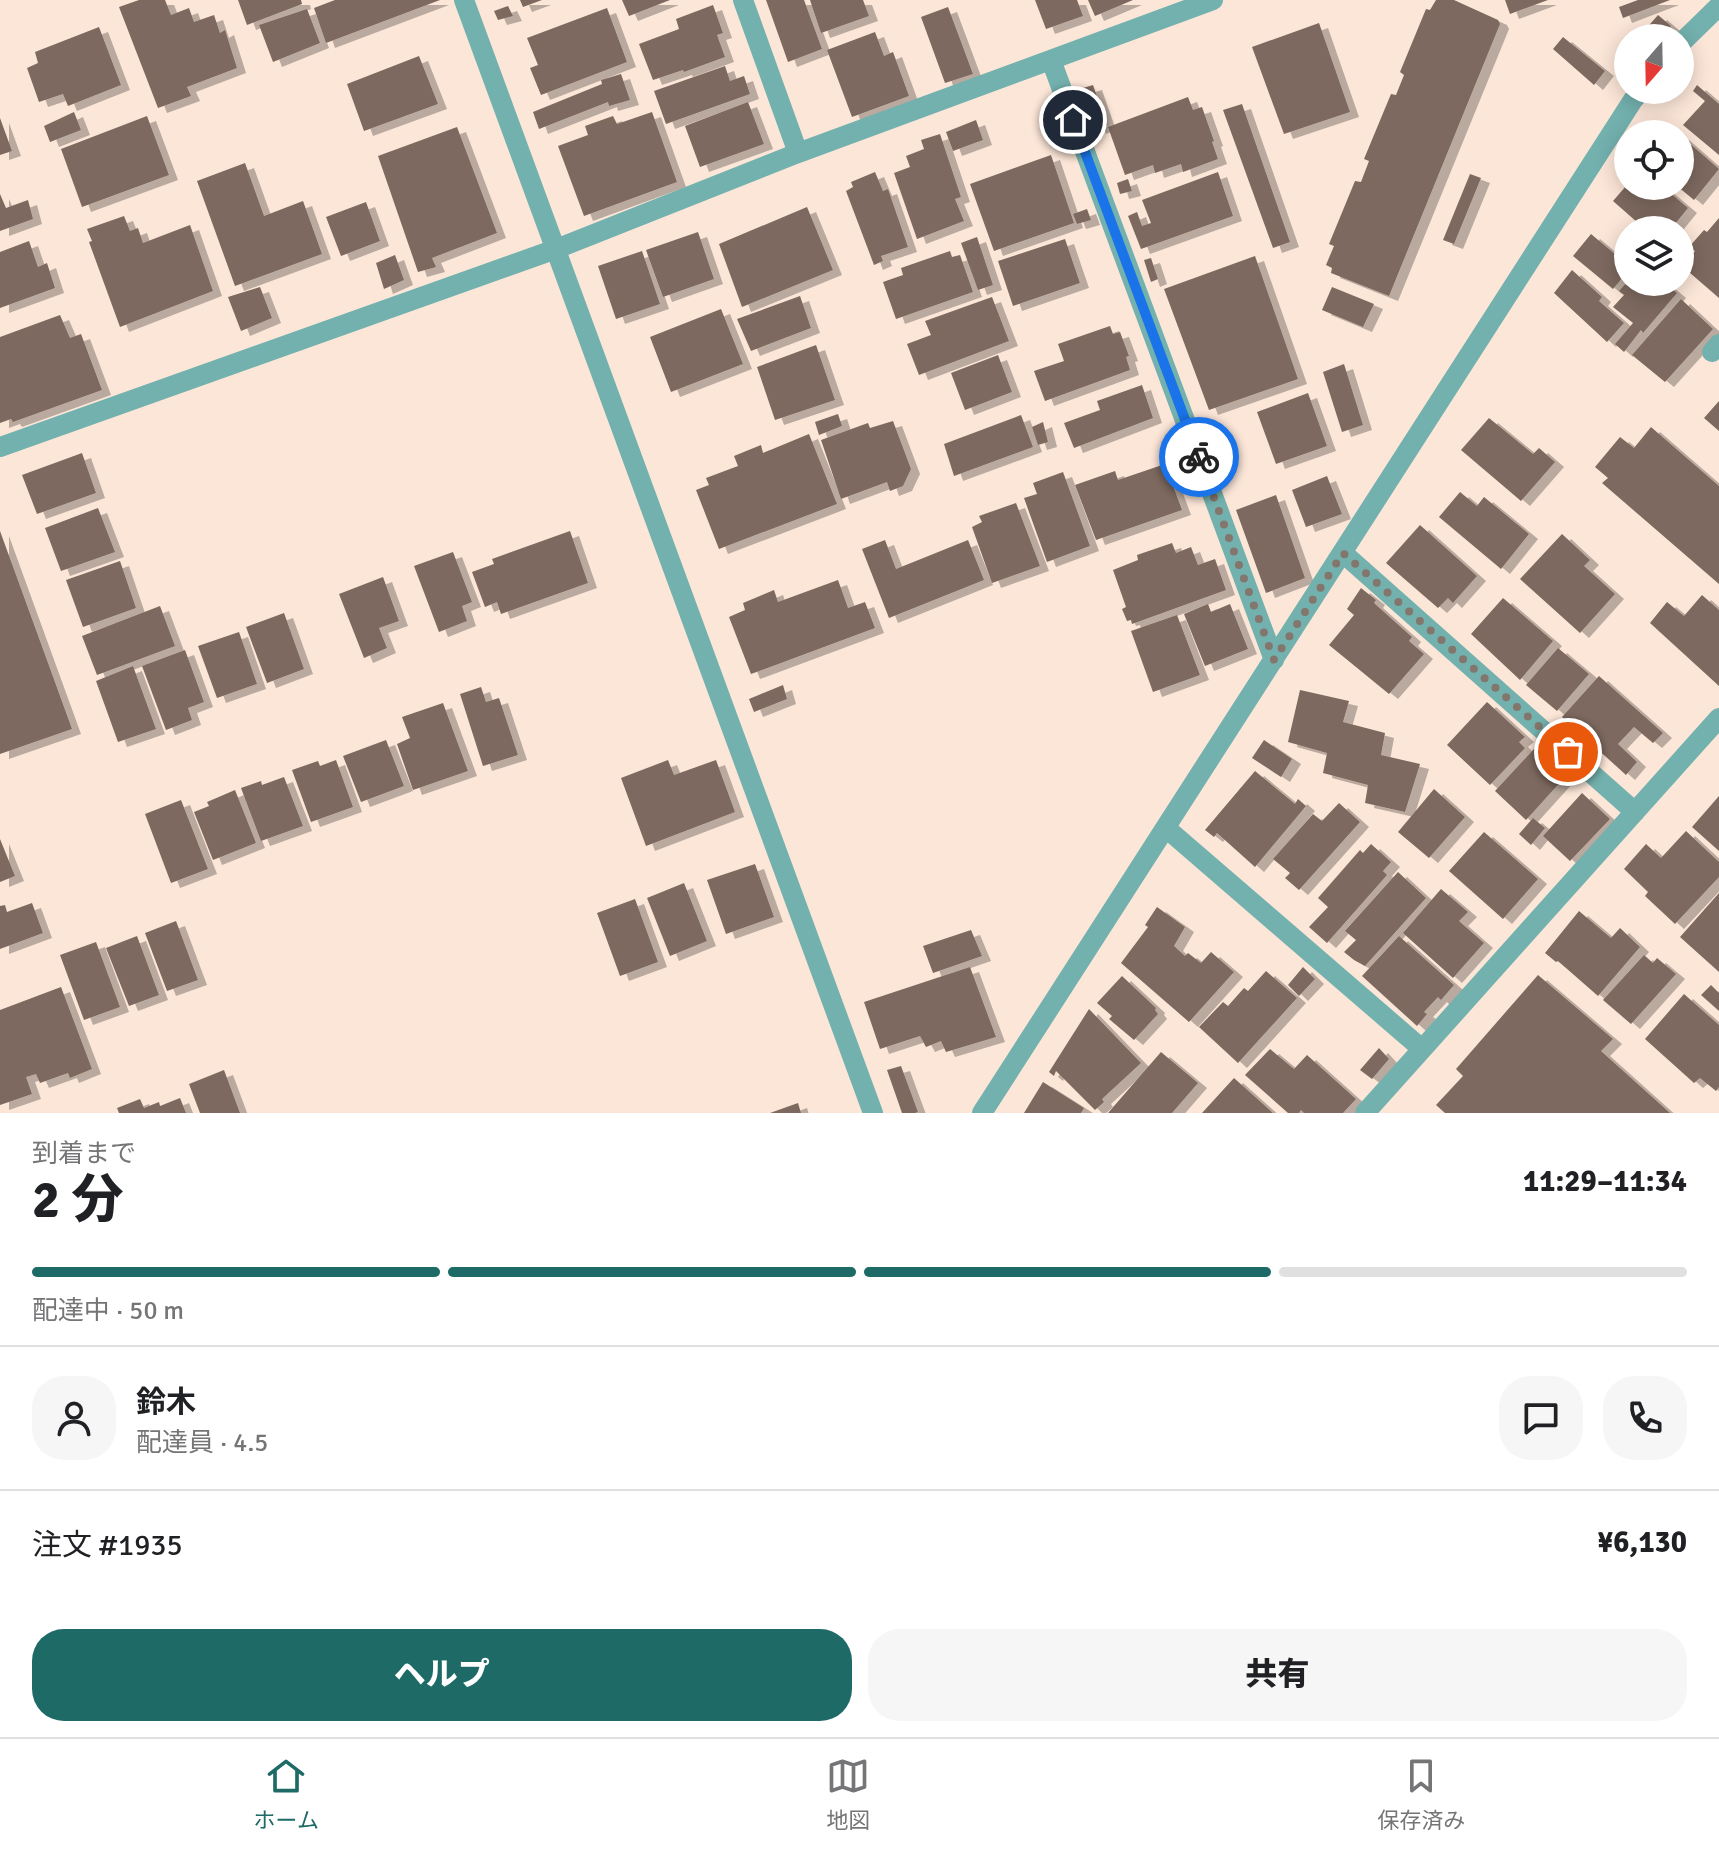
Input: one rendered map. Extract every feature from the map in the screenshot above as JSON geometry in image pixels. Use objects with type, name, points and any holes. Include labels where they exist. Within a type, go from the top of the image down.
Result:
[{"type":"street","points":[[464,0],[873,1113]]},
{"type":"street","points":[[743,0],[798,153]]},
{"type":"street","points":[[0,447],[556,249],[798,153],[1051,60],[1166,8],[1213,0]]},
{"type":"street","points":[[1694,30],[1719,6]]},
{"type":"street","points":[[1051,60],[1274,660]]},
{"type":"street","points":[[982,1113],[1630,104]]},
{"type":"street","points":[[1343,553],[1635,812]]},
{"type":"street","points":[[1365,1113],[1719,718]]},
{"type":"street","points":[[1166,828],[1422,1049]]},
{"type":"building","points":[[139,0],[165,0],[171,15],[189,8],[194,22],[214,15],[220,33],[225,30],[237,68],[187,87],[191,96],[158,108],[119,7]]},
{"type":"building","points":[[238,0],[301,0],[302,4],[247,25]]},
{"type":"building","points":[[335,0],[440,0],[326,43],[314,8]]},
{"type":"building","points":[[520,0],[542,0],[523,7]]},
{"type":"building","points":[[622,0],[670,0],[629,16]]},
{"type":"building","points":[[766,0],[804,0],[822,49],[788,62]]},
{"type":"building","points":[[810,0],[863,0],[869,16],[821,33]]},
{"type":"building","points":[[1035,0],[1077,0],[1083,16],[1046,29]]},
{"type":"building","points":[[1088,0],[1133,0],[1095,16]]},
{"type":"building","points":[[1436,0],[1454,0],[1498,20],[1500,24],[1389,296],[1331,273],[1332,268],[1326,265],[1334,246],[1329,244],[1355,181],[1361,182],[1369,161],[1364,159],[1391,94],[1396,95],[1404,75],[1400,72],[1426,9],[1430,10]]},
{"type":"building","points":[[1505,0],[1548,0],[1510,14]]},
{"type":"building","points":[[1638,0],[1670,0],[1623,18],[1619,7]]},
{"type":"building","points":[[713,5],[723,33],[717,35],[725,57],[653,80],[639,44],[679,29],[676,19]]},
{"type":"building","points":[[508,6],[513,16],[498,20],[494,11]]},
{"type":"building","points":[[948,7],[973,74],[945,83],[921,17]]},
{"type":"building","points":[[607,8],[627,62],[541,95],[530,68],[538,65],[527,38]]},
{"type":"building","points":[[307,9],[320,43],[273,62],[259,25]]},
{"type":"building","points":[[1658,15],[1669,24],[1650,24]]},
{"type":"building","points":[[1319,23],[1350,112],[1284,134],[1252,47]]},
{"type":"building","points":[[99,27],[121,85],[68,106],[63,94],[39,102],[27,68],[38,63],[35,52]]},
{"type":"building","points":[[875,32],[884,56],[893,52],[909,96],[852,117],[827,50]]},
{"type":"building","points":[[1563,37],[1605,71],[1594,85],[1553,49]]},
{"type":"building","points":[[419,56],[438,104],[364,131],[347,84]]},
{"type":"building","points":[[725,66],[730,81],[744,76],[750,94],[666,124],[654,91]]},
{"type":"building","points":[[621,74],[630,100],[609,106],[608,102],[539,129],[533,112],[602,84],[601,80]]},
{"type":"building","points":[[1093,85],[1107,125],[1097,129],[1083,88]]},
{"type":"building","points":[[1697,85],[1719,104],[1719,155],[1694,134],[1694,120],[1688,120],[1705,101],[1694,90]]},
{"type":"building","points":[[1188,97],[1193,110],[1202,107],[1218,159],[1183,172],[1181,164],[1155,173],[1153,165],[1125,175],[1108,127]]},
{"type":"building","points":[[748,102],[764,144],[700,167],[685,126]]},
{"type":"building","points":[[1242,104],[1290,242],[1273,248],[1223,110]]},
{"type":"building","points":[[74,112],[81,130],[50,142],[44,126]]},
{"type":"building","points":[[652,112],[677,182],[584,216],[558,146],[588,135],[585,126],[613,116],[617,124]]},
{"type":"building","points":[[147,116],[169,175],[82,207],[61,149]]},
{"type":"building","points":[[0,118],[12,151],[0,155]]},
{"type":"building","points":[[976,120],[983,140],[953,151],[946,132]]},
{"type":"building","points":[[457,127],[497,233],[432,258],[436,267],[418,272],[378,156]]},
{"type":"building","points":[[940,134],[961,197],[955,199],[964,221],[917,239],[894,173],[910,167],[906,156],[924,149],[921,140]]},
{"type":"building","points":[[1694,147],[1719,169],[1694,200]]},
{"type":"building","points":[[1051,155],[1074,223],[994,251],[970,184]]},
{"type":"building","points":[[245,163],[264,216],[303,201],[322,254],[235,286],[197,181]]},
{"type":"building","points":[[875,172],[883,191],[888,189],[908,247],[881,256],[883,261],[874,265],[846,191],[853,187],[851,182]]},
{"type":"building","points":[[1218,172],[1233,216],[1141,249],[1128,216],[1137,212],[1142,226],[1151,223],[1142,200]]},
{"type":"building","points":[[1470,174],[1481,178],[1454,244],[1443,240]]},
{"type":"building","points":[[1128,179],[1132,191],[1120,194],[1117,183]]},
{"type":"building","points":[[0,194],[6,208],[28,200],[33,219],[0,231]]},
{"type":"building","points":[[1679,200],[1688,208],[1681,216],[1630,216],[1613,201]]},
{"type":"building","points":[[366,202],[380,241],[341,256],[326,217]]},
{"type":"building","points":[[807,207],[833,270],[742,307],[719,244]]},
{"type":"building","points":[[1087,209],[1091,220],[1077,224],[1073,214]]},
{"type":"building","points":[[124,216],[130,231],[138,228],[143,243],[190,225],[213,291],[120,327],[87,229]]},
{"type":"building","points":[[1719,218],[1719,298],[1694,276],[1694,241],[1704,230],[1707,232]]},
{"type":"building","points":[[698,232],[714,279],[663,297],[646,250]]},
{"type":"building","points":[[1591,234],[1614,253],[1614,288],[1613,289],[1573,256]]},
{"type":"building","points":[[977,237],[993,285],[978,290],[961,243]]},
{"type":"building","points":[[1065,239],[1080,283],[1013,306],[998,261]]},
{"type":"building","points":[[29,241],[38,267],[47,263],[55,288],[0,308],[0,252]]},
{"type":"building","points":[[642,251],[660,304],[616,319],[598,266]]},
{"type":"building","points":[[950,251],[952,257],[960,255],[973,292],[896,319],[883,282],[903,275],[901,268]]},
{"type":"building","points":[[395,255],[404,280],[384,289],[376,263]]},
{"type":"building","points":[[1255,256],[1298,379],[1209,410],[1164,289]]},
{"type":"building","points":[[1151,258],[1158,279],[1151,282],[1144,260]]},
{"type":"building","points":[[1572,270],[1602,297],[1599,301],[1624,323],[1607,342],[1554,293]]},
{"type":"building","points":[[260,287],[272,318],[241,331],[228,297]]},
{"type":"building","points":[[1332,287],[1374,304],[1363,327],[1322,310]]},
{"type":"building","points":[[800,296],[811,328],[751,351],[737,319]]},
{"type":"building","points":[[1623,296],[1674,296],[1624,352],[1615,344],[1633,323],[1613,307]]},
{"type":"building","points":[[992,297],[1009,341],[919,375],[907,344],[931,335],[925,321]]},
{"type":"building","points":[[1681,299],[1713,329],[1665,382],[1632,355]]},
{"type":"building","points":[[721,309],[743,364],[671,392],[650,337]]},
{"type":"building","points":[[60,315],[70,338],[81,334],[102,390],[13,422],[11,419],[0,423],[0,337]]},
{"type":"building","points":[[1110,326],[1113,334],[1120,332],[1129,356],[1126,357],[1130,370],[1045,401],[1034,371],[1064,361],[1058,344]]},
{"type":"building","points":[[816,345],[835,400],[775,420],[757,367]]},
{"type":"building","points":[[998,355],[1012,392],[965,410],[951,373]]},
{"type":"building","points":[[1344,364],[1363,425],[1342,432],[1323,372]]},
{"type":"building","points":[[1142,385],[1153,418],[1074,448],[1064,423],[1100,410],[1097,401]]},
{"type":"building","points":[[1308,393],[1327,446],[1276,464],[1257,412]]},
{"type":"building","points":[[1719,401],[1719,431],[1704,418]]},
{"type":"building","points":[[838,414],[842,426],[819,435],[815,422]]},
{"type":"building","points":[[1021,415],[1033,447],[954,476],[944,444]]},
{"type":"building","points":[[1489,418],[1533,454],[1539,448],[1555,462],[1521,501],[1461,450]]},
{"type":"building","points":[[893,421],[911,469],[903,486],[890,491],[887,482],[841,499],[821,440],[868,423],[870,428]]},
{"type":"building","points":[[1043,422],[1048,442],[1038,445],[1032,427]]},
{"type":"building","points":[[1651,427],[1719,486],[1719,584],[1602,483],[1608,478],[1595,467],[1620,437],[1634,448]]},
{"type":"building","points":[[809,434],[837,504],[719,549],[696,490],[709,485],[706,478],[738,466],[734,456],[761,445],[763,453]]},
{"type":"building","points":[[82,453],[96,493],[37,514],[22,475]]},
{"type":"building","points":[[1165,464],[1182,510],[1096,540],[1075,485],[1115,471],[1118,480]]},
{"type":"building","points":[[1063,472],[1090,546],[1047,562],[1024,498],[1037,494],[1033,483]]},
{"type":"building","points":[[1327,476],[1342,514],[1306,527],[1292,490]]},
{"type":"building","points":[[1460,492],[1477,506],[1484,497],[1529,534],[1501,569],[1439,517]]},
{"type":"building","points":[[1276,495],[1305,578],[1266,593],[1236,510]]},
{"type":"building","points":[[1016,503],[1040,566],[992,583],[972,527],[982,522],[979,516]]},
{"type":"building","points":[[98,508],[115,552],[61,571],[45,528]]},
{"type":"building","points":[[1420,525],[1477,576],[1453,603],[1448,598],[1438,608],[1386,563]]},
{"type":"building","points":[[0,531],[72,729],[0,754]]},
{"type":"building","points":[[570,531],[588,583],[501,614],[497,602],[485,607],[472,572],[494,564],[492,559]]},
{"type":"building","points":[[1562,534],[1590,560],[1584,566],[1615,594],[1580,633],[1520,579]]},
{"type":"building","points":[[885,540],[896,569],[968,540],[984,580],[889,618],[862,549]]},
{"type":"building","points":[[1172,543],[1176,553],[1191,547],[1198,565],[1215,559],[1226,590],[1132,624],[1131,620],[1127,621],[1122,609],[1126,607],[1113,570],[1138,560],[1137,555]]},
{"type":"building","points":[[453,552],[472,602],[462,606],[467,621],[439,632],[414,566]]},
{"type":"building","points":[[120,561],[136,608],[83,627],[66,580]]},
{"type":"building","points":[[383,577],[399,621],[379,628],[387,648],[364,658],[339,594]]},
{"type":"building","points":[[838,580],[848,608],[865,602],[875,628],[751,674],[729,617],[745,610],[743,603],[774,590],[778,602]]},
{"type":"building","points":[[1361,588],[1412,637],[1409,641],[1424,654],[1389,694],[1329,645],[1354,615],[1347,609]]},
{"type":"building","points":[[1702,595],[1719,610],[1719,686],[1650,623],[1667,602],[1684,616]]},
{"type":"building","points":[[1503,598],[1553,641],[1520,680],[1471,634]]},
{"type":"building","points":[[1208,604],[1211,612],[1230,604],[1248,649],[1205,666],[1184,614]]},
{"type":"building","points":[[160,606],[175,646],[97,675],[82,636]]},
{"type":"building","points":[[284,613],[304,669],[267,683],[246,627]]},
{"type":"building","points":[[1177,615],[1200,675],[1153,692],[1131,631]]},
{"type":"building","points":[[239,632],[257,684],[217,698],[198,646]]},
{"type":"building","points":[[1558,648],[1589,674],[1557,711],[1526,685]]},
{"type":"building","points":[[185,650],[204,702],[188,708],[192,720],[166,730],[142,666]]},
{"type":"building","points":[[133,666],[156,729],[118,742],[96,681]]},
{"type":"building","points":[[1599,676],[1663,733],[1653,743],[1634,727],[1618,744],[1637,762],[1626,775],[1562,717]]},
{"type":"building","points":[[783,685],[787,699],[754,712],[749,699]]},
{"type":"building","points":[[481,687],[486,702],[499,698],[518,755],[483,766],[460,694]]},
{"type":"building","points":[[1300,690],[1349,701],[1343,722],[1385,733],[1381,755],[1420,764],[1405,812],[1365,803],[1368,785],[1323,773],[1327,753],[1288,742]]},
{"type":"building","points":[[1487,702],[1525,737],[1519,742],[1525,748],[1490,785],[1447,745]]},
{"type":"building","points":[[443,703],[468,771],[413,790],[397,744],[410,738],[402,717]]},
{"type":"building","points":[[386,740],[404,786],[361,802],[343,756]]},
{"type":"building","points":[[1264,740],[1292,759],[1281,777],[1252,758]]},
{"type":"building","points":[[1534,749],[1565,777],[1526,820],[1495,791]]},
{"type":"building","points":[[336,760],[353,807],[311,822],[292,770],[318,761],[320,766]]},
{"type":"building","points":[[668,760],[674,775],[716,760],[735,812],[646,846],[621,778]]},
{"type":"building","points":[[1255,771],[1295,804],[1298,799],[1306,806],[1255,867],[1217,833],[1214,837],[1205,830]]},
{"type":"building","points":[[284,777],[303,826],[261,841],[241,788]]},
{"type":"building","points":[[1434,789],[1465,817],[1429,858],[1398,832]]},
{"type":"building","points":[[235,790],[256,843],[213,860],[194,812],[209,806],[207,802]]},
{"type":"building","points":[[1582,793],[1610,819],[1570,861],[1543,836]]},
{"type":"building","points":[[1719,796],[1719,851],[1692,827]]},
{"type":"building","points":[[181,800],[208,869],[171,883],[145,814]]},
{"type":"building","points":[[1339,803],[1360,822],[1299,890],[1285,878],[1290,873],[1273,859],[1313,814],[1322,821]]},
{"type":"building","points":[[1533,818],[1545,828],[1531,845],[1519,834]]},
{"type":"building","points":[[1686,831],[1719,862],[1719,877],[1675,924],[1645,896],[1648,892],[1624,869],[1646,844],[1661,858]]},
{"type":"building","points":[[1484,832],[1538,879],[1503,919],[1449,871]]},
{"type":"building","points":[[0,839],[15,876],[0,882]]},
{"type":"building","points":[[1371,844],[1391,862],[1383,871],[1387,875],[1327,943],[1309,927],[1328,907],[1318,898],[1360,850],[1363,853]]},
{"type":"building","points":[[755,864],[774,917],[726,934],[707,880]]},
{"type":"building","points":[[1398,872],[1426,898],[1365,966],[1344,952],[1356,940],[1345,931]]},
{"type":"building","points":[[684,883],[707,941],[670,956],[647,898]]},
{"type":"building","points":[[1441,889],[1468,912],[1459,921],[1484,943],[1453,978],[1403,933]]},
{"type":"building","points":[[1719,893],[1719,972],[1680,937]]},
{"type":"building","points":[[635,899],[658,962],[620,976],[597,913]]},
{"type":"building","points":[[32,903],[43,933],[0,949],[0,906],[5,905],[7,912]]},
{"type":"building","points":[[1157,907],[1185,927],[1174,946],[1185,956],[1188,953],[1201,963],[1211,952],[1234,972],[1189,1022],[1121,963],[1148,927],[1145,925]]},
{"type":"building","points":[[1579,911],[1611,938],[1620,928],[1640,947],[1598,996],[1545,953]]},
{"type":"building","points":[[176,921],[198,980],[167,991],[145,933]]},
{"type":"building","points":[[971,930],[982,956],[933,973],[923,946]]},
{"type":"building","points":[[137,936],[159,995],[129,1006],[106,948]]},
{"type":"building","points":[[1399,936],[1454,985],[1441,1000],[1438,997],[1424,1012],[1427,1014],[1417,1026],[1362,976]]},
{"type":"building","points":[[96,942],[120,1007],[84,1020],[60,955]]},
{"type":"building","points":[[1644,955],[1653,963],[1657,958],[1676,974],[1631,1024],[1603,1000]]},
{"type":"building","points":[[970,967],[996,1037],[946,1052],[941,1041],[926,1047],[920,1036],[880,1049],[864,1002]]},
{"type":"building","points":[[1303,967],[1315,979],[1299,996],[1288,985]]},
{"type":"building","points":[[1266,971],[1297,998],[1238,1063],[1199,1027],[1223,1002],[1228,1006],[1244,988],[1248,991]]},
{"type":"building","points":[[1538,975],[1613,1039],[1601,1051],[1670,1113],[1445,1113],[1436,1105],[1463,1076],[1456,1069]]},
{"type":"building","points":[[1122,976],[1156,1008],[1158,1014],[1134,1040],[1109,1019],[1112,1016],[1097,1003]]},
{"type":"building","points":[[1711,985],[1719,993],[1719,1011],[1701,995]]},
{"type":"building","points":[[61,987],[92,1069],[70,1078],[68,1073],[40,1083],[36,1074],[26,1077],[32,1094],[0,1105],[0,1010]]},
{"type":"building","points":[[1684,994],[1719,1025],[1719,1087],[1716,1091],[1700,1078],[1694,1083],[1645,1039]]},
{"type":"building","points":[[1089,1009],[1141,1063],[1102,1099],[1104,1102],[1095,1110],[1056,1071],[1054,1076],[1049,1072]]},
{"type":"building","points":[[1379,1048],[1389,1059],[1372,1079],[1360,1070]]},
{"type":"building","points":[[1270,1049],[1294,1069],[1307,1055],[1356,1099],[1343,1113],[1304,1113],[1301,1110],[1299,1113],[1288,1113],[1245,1075]]},
{"type":"building","points":[[1161,1052],[1198,1083],[1172,1113],[1108,1113]]},
{"type":"building","points":[[901,1066],[918,1112],[915,1113],[902,1113],[887,1070]]},
{"type":"building","points":[[224,1070],[240,1113],[200,1113],[189,1084]]},
{"type":"building","points":[[1234,1078],[1273,1113],[1202,1113]]},
{"type":"building","points":[[1043,1082],[1084,1108],[1081,1113],[1024,1113]]},
{"type":"building","points":[[180,1098],[186,1113],[119,1113],[117,1108],[140,1099],[144,1108]]},
{"type":"building","points":[[798,1103],[801,1113],[770,1113]]},
{"type":"way so far","points":[[1199,457],[1274,660],[1343,553],[1568,752]]},
{"type":"route","points":[[1073,120],[1199,457]]}]
